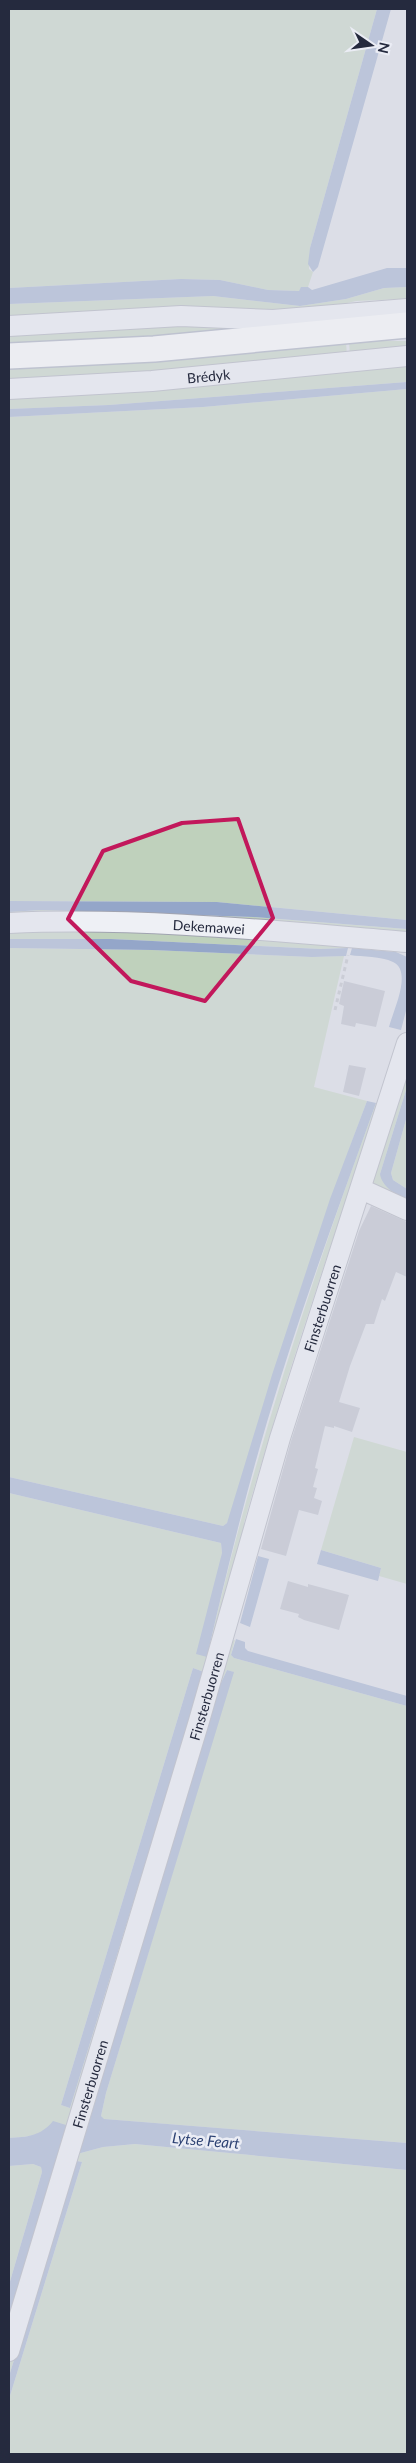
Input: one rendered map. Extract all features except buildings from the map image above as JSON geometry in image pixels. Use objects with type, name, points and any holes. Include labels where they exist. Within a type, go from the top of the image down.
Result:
[{"type":"main road","points":[[9,356],[154,349],[407,325]]},
{"type":"street","points":[[9,326],[181,316],[273,320],[407,309]]},
{"type":"street","name":"Brédyk","points":[[9,389],[152,382],[407,356]]},
{"type":"street","name":"Dekemawei","points":[[9,924],[93,922],[204,926],[407,942]]},
{"type":"street","name":"Finsterbuorren","points":[[9,2352],[207,1693],[280,1438],[407,1043]]},
{"type":"street","points":[[361,1189],[407,1210]]},
{"type":"path","points":[[335,1010],[350,948]]},
{"type":"highlighted area","points":[[238,819],[273,918],[205,1001],[131,981],[68,919],[103,851],[182,823]]},
{"type":"green space","points":[[9,9],[377,9],[310,248],[309,269],[313,272],[308,287],[301,288],[299,291],[268,290],[220,280],[181,279],[9,288]]},
{"type":"green space","points":[[407,287],[407,302],[404,299],[356,301],[343,304],[343,308],[9,320],[9,304],[213,296],[300,306],[346,299],[384,288]]},
{"type":"green space","points":[[133,324],[259,325],[232,332],[9,346],[9,330]]},
{"type":"green space","points":[[349,341],[407,341],[407,350],[350,356]]},
{"type":"green space","points":[[346,342],[347,356],[9,382],[9,367]]},
{"type":"green space","points":[[407,363],[407,382],[109,405],[9,409],[9,396]]},
{"type":"green space","points":[[407,389],[407,920],[217,902],[9,901],[9,417],[203,407]]},
{"type":"green space","points":[[41,910],[253,917],[407,929],[407,937],[9,919],[9,912]]},
{"type":"green space","points":[[48,927],[348,943],[348,948],[320,949],[111,939],[9,939],[9,929]]},
{"type":"green space","points":[[9,948],[152,950],[312,957],[344,956],[314,1087],[367,1101],[295,1306],[231,1514],[227,1523],[223,1526],[9,1477]]},
{"type":"green space","points":[[407,1061],[407,1087],[380,1174],[407,1199],[407,1205],[375,1190],[372,1182]]},
{"type":"green space","points":[[376,1103],[379,1104],[308,1313],[259,1470],[244,1523],[249,1526],[70,2134],[48,2128],[34,2135],[9,2138],[9,1493],[221,1543],[222,1553],[207,1657],[242,1516],[282,1377]],"holes":[[[193,1668],[204,1672],[70,2108],[61,2105]]]},
{"type":"green space","points":[[407,1116],[407,1189],[393,1180],[391,1173]]},
{"type":"green space","points":[[354,1437],[407,1452],[407,1584],[379,1576],[381,1568],[321,1550]]},
{"type":"green space","points":[[235,1640],[231,1655],[234,1658],[407,1706],[407,2143],[103,2119],[101,2116],[106,2093],[233,1672],[227,1670],[214,1698],[87,2129],[78,2136],[226,1647],[230,1641]]},
{"type":"green space","points":[[135,2144],[407,2170],[407,2454],[9,2454],[9,2399],[82,2162],[77,2161],[9,2376],[9,2363],[77,2154],[103,2147]]},
{"type":"green space","points":[[33,2164],[41,2167],[42,2172],[9,2285],[9,2166]]},
{"type":"water","points":[[377,9],[391,9],[318,267],[313,272],[308,264],[310,248]]},
{"type":"water","points":[[387,268],[407,268],[407,287],[384,288],[346,299],[300,306],[213,296],[9,304],[9,288],[181,279],[220,280],[268,290],[299,291],[301,287],[308,287],[312,290]]},
{"type":"water","points":[[407,382],[407,389],[203,407],[9,417],[9,409],[109,405]]},
{"type":"water","points":[[9,901],[217,902],[407,920],[407,929],[253,917],[41,910],[9,912]]},
{"type":"water","points":[[9,939],[111,939],[320,949],[348,948],[346,956],[312,957],[152,950],[9,948]]},
{"type":"water","points":[[352,948],[396,952],[407,957],[407,1007],[401,1030],[389,1027],[402,982],[399,967],[393,962],[383,959],[350,955]]},
{"type":"water","points":[[407,1087],[407,1116],[391,1173],[393,1180],[407,1189],[407,1199],[394,1193],[387,1187],[380,1174]]},
{"type":"water","points":[[367,1101],[376,1103],[319,1262],[279,1382],[243,1510],[207,1657],[196,1654],[222,1553],[221,1543],[9,1493],[9,1477],[223,1526],[227,1523],[272,1375],[330,1199]]},
{"type":"water","points":[[321,1550],[381,1568],[378,1581],[317,1564]]},
{"type":"water","points":[[258,1556],[269,1559],[250,1627],[240,1623]]},
{"type":"water","points":[[236,1639],[245,1642],[245,1648],[248,1651],[407,1696],[407,1706],[234,1658],[231,1655]]},
{"type":"water","points":[[193,1668],[204,1672],[70,2108],[61,2105]]},
{"type":"water","name":"Lytse Feart","points":[[227,1670],[234,1672],[106,2093],[101,2116],[104,2119],[407,2143],[407,2170],[135,2144],[103,2147],[77,2154],[9,2325],[9,2285],[42,2172],[41,2167],[33,2164],[9,2166],[9,2138],[39,2133],[53,2121],[66,2125],[66,2132],[87,2129],[214,1698]]},
{"type":"water","points":[[77,2161],[82,2162],[9,2399],[9,2376]]}]
